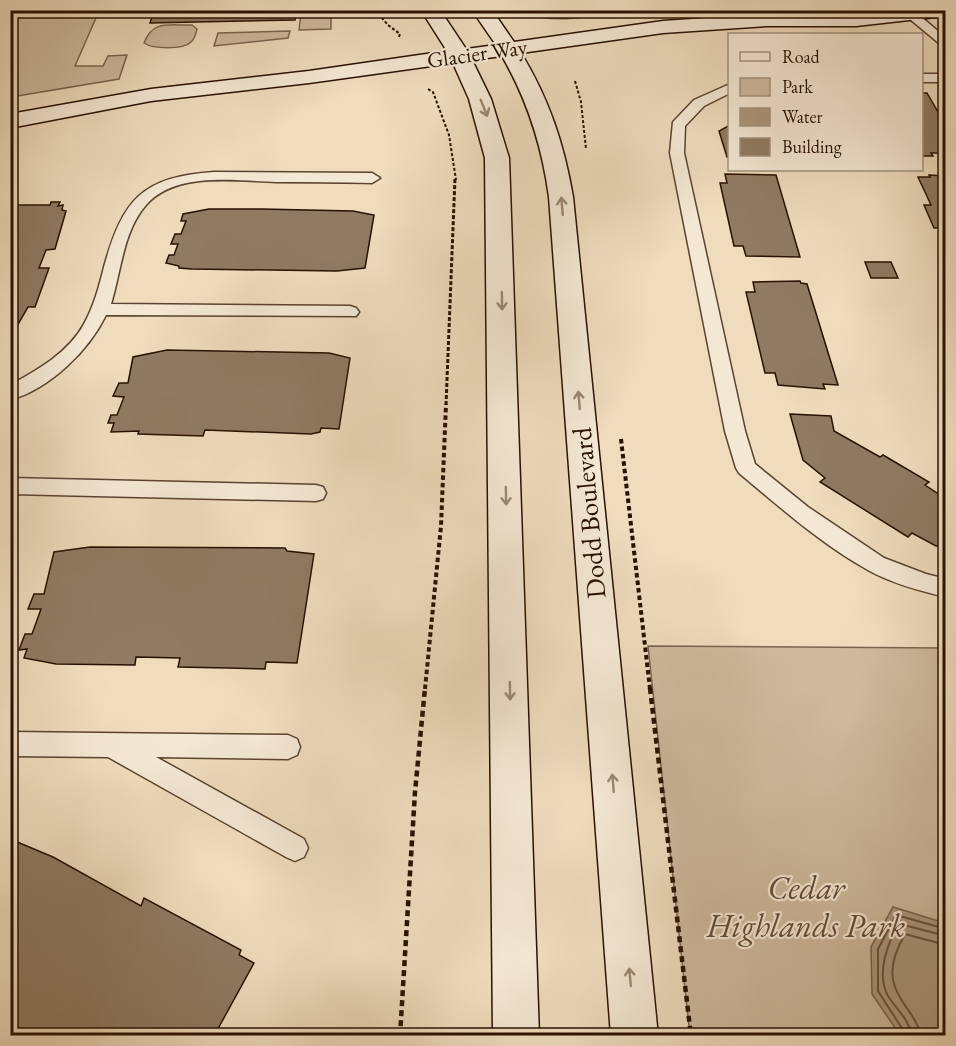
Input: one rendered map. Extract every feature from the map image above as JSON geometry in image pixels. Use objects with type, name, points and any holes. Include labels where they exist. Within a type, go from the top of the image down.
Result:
[{"type":"street","points":[[430,10],[444,28],[459,55],[490,125],[498,170],[516,1035]]},
{"type":"street","name":"Dodd Boulevard","points":[[481,10],[491,21],[531,85],[545,118],[555,155],[561,196],[635,1035]]},
{"type":"street","name":"Glacier Way","points":[[10,121],[151,95],[411,63],[712,22],[856,20],[945,10]]},
{"type":"lane","points":[[908,13],[945,45]]},
{"type":"lane","points":[[923,78],[945,78]]},
{"type":"lane","points":[[728,88],[699,103],[678,124],[677,153],[735,430],[746,468],[801,513],[876,564],[924,583],[945,588]]},
{"type":"lane","points":[[10,394],[55,367],[74,350],[91,329],[101,309],[128,218],[142,199],[155,190],[188,180],[222,176],[372,178]]},
{"type":"lane","points":[[101,309],[350,312]]},
{"type":"lane","points":[[10,486],[316,493]]},
{"type":"lane","points":[[10,744],[288,747]]},
{"type":"lane","points":[[111,745],[295,848]]},
{"type":"path","points":[[375,10],[388,25],[400,34],[399,41],[411,63],[418,84],[434,92],[448,135],[456,183],[441,526],[415,792],[400,1035]]},
{"type":"path","points":[[575,81],[588,161]]},
{"type":"path","points":[[621,433],[691,1035]]},
{"type":"green space","points":[[10,11],[99,11],[75,66],[103,66],[108,56],[127,55],[119,79],[11,97]]},
{"type":"green space","points":[[526,11],[624,11],[561,19],[536,16]]},
{"type":"green space","points":[[301,13],[331,13],[331,29],[299,30]]},
{"type":"green space","points":[[192,25],[197,29],[193,39],[187,45],[168,48],[144,43],[152,30],[157,27]]},
{"type":"green space","points":[[290,31],[288,38],[214,46],[218,33]]},
{"type":"green space","name":"Cedar Highlands Park","points":[[648,646],[945,648],[945,1035],[690,1035]]},
{"type":"water","points":[[893,907],[945,923],[945,1035],[900,1035],[872,994],[871,947]]},
{"type":"building","points":[[154,10],[296,10],[295,20],[150,23]]},
{"type":"building","points":[[923,93],[927,93],[946,126],[946,153],[931,153],[933,156],[923,156]]},
{"type":"building","points":[[728,126],[728,157],[727,157],[719,131]]},
{"type":"building","points":[[725,174],[776,175],[800,257],[746,256],[743,246],[734,246],[720,183],[727,183]]},
{"type":"building","points":[[929,175],[946,176],[946,239],[941,228],[934,228],[924,205],[931,205],[918,177],[930,177]]},
{"type":"building","points":[[51,202],[60,202],[58,206],[63,205],[62,210],[66,211],[55,249],[46,250],[39,268],[49,268],[35,307],[28,307],[17,326],[10,326],[10,205],[50,205]]},
{"type":"building","points":[[209,209],[353,211],[374,215],[365,268],[337,271],[192,269],[179,268],[179,266],[166,263],[169,255],[174,255],[178,244],[171,244],[175,234],[181,234],[186,221],[181,221],[183,214]]},
{"type":"building","points":[[865,262],[891,262],[898,278],[871,278]]},
{"type":"building","points":[[800,281],[807,284],[838,385],[823,384],[825,389],[778,385],[775,373],[765,373],[746,292],[755,292],[753,282]]},
{"type":"building","points":[[167,350],[329,353],[350,358],[339,429],[321,428],[320,432],[311,434],[205,430],[203,436],[138,434],[139,431],[111,432],[114,423],[108,423],[111,415],[117,415],[124,397],[113,396],[119,383],[128,383],[133,357]]},
{"type":"building","points":[[790,414],[831,416],[834,431],[880,457],[883,455],[929,482],[925,485],[946,499],[946,546],[936,546],[912,533],[908,537],[820,482],[825,478],[803,460]]},
{"type":"building","points":[[90,547],[285,548],[287,551],[314,554],[297,663],[266,662],[265,669],[178,667],[180,658],[136,657],[135,665],[56,664],[24,658],[27,649],[19,650],[25,634],[32,634],[41,609],[28,609],[34,594],[44,594],[54,552]]},
{"type":"building","points":[[10,839],[53,857],[141,906],[144,898],[241,950],[239,955],[254,963],[214,1036],[10,1036]]}]
